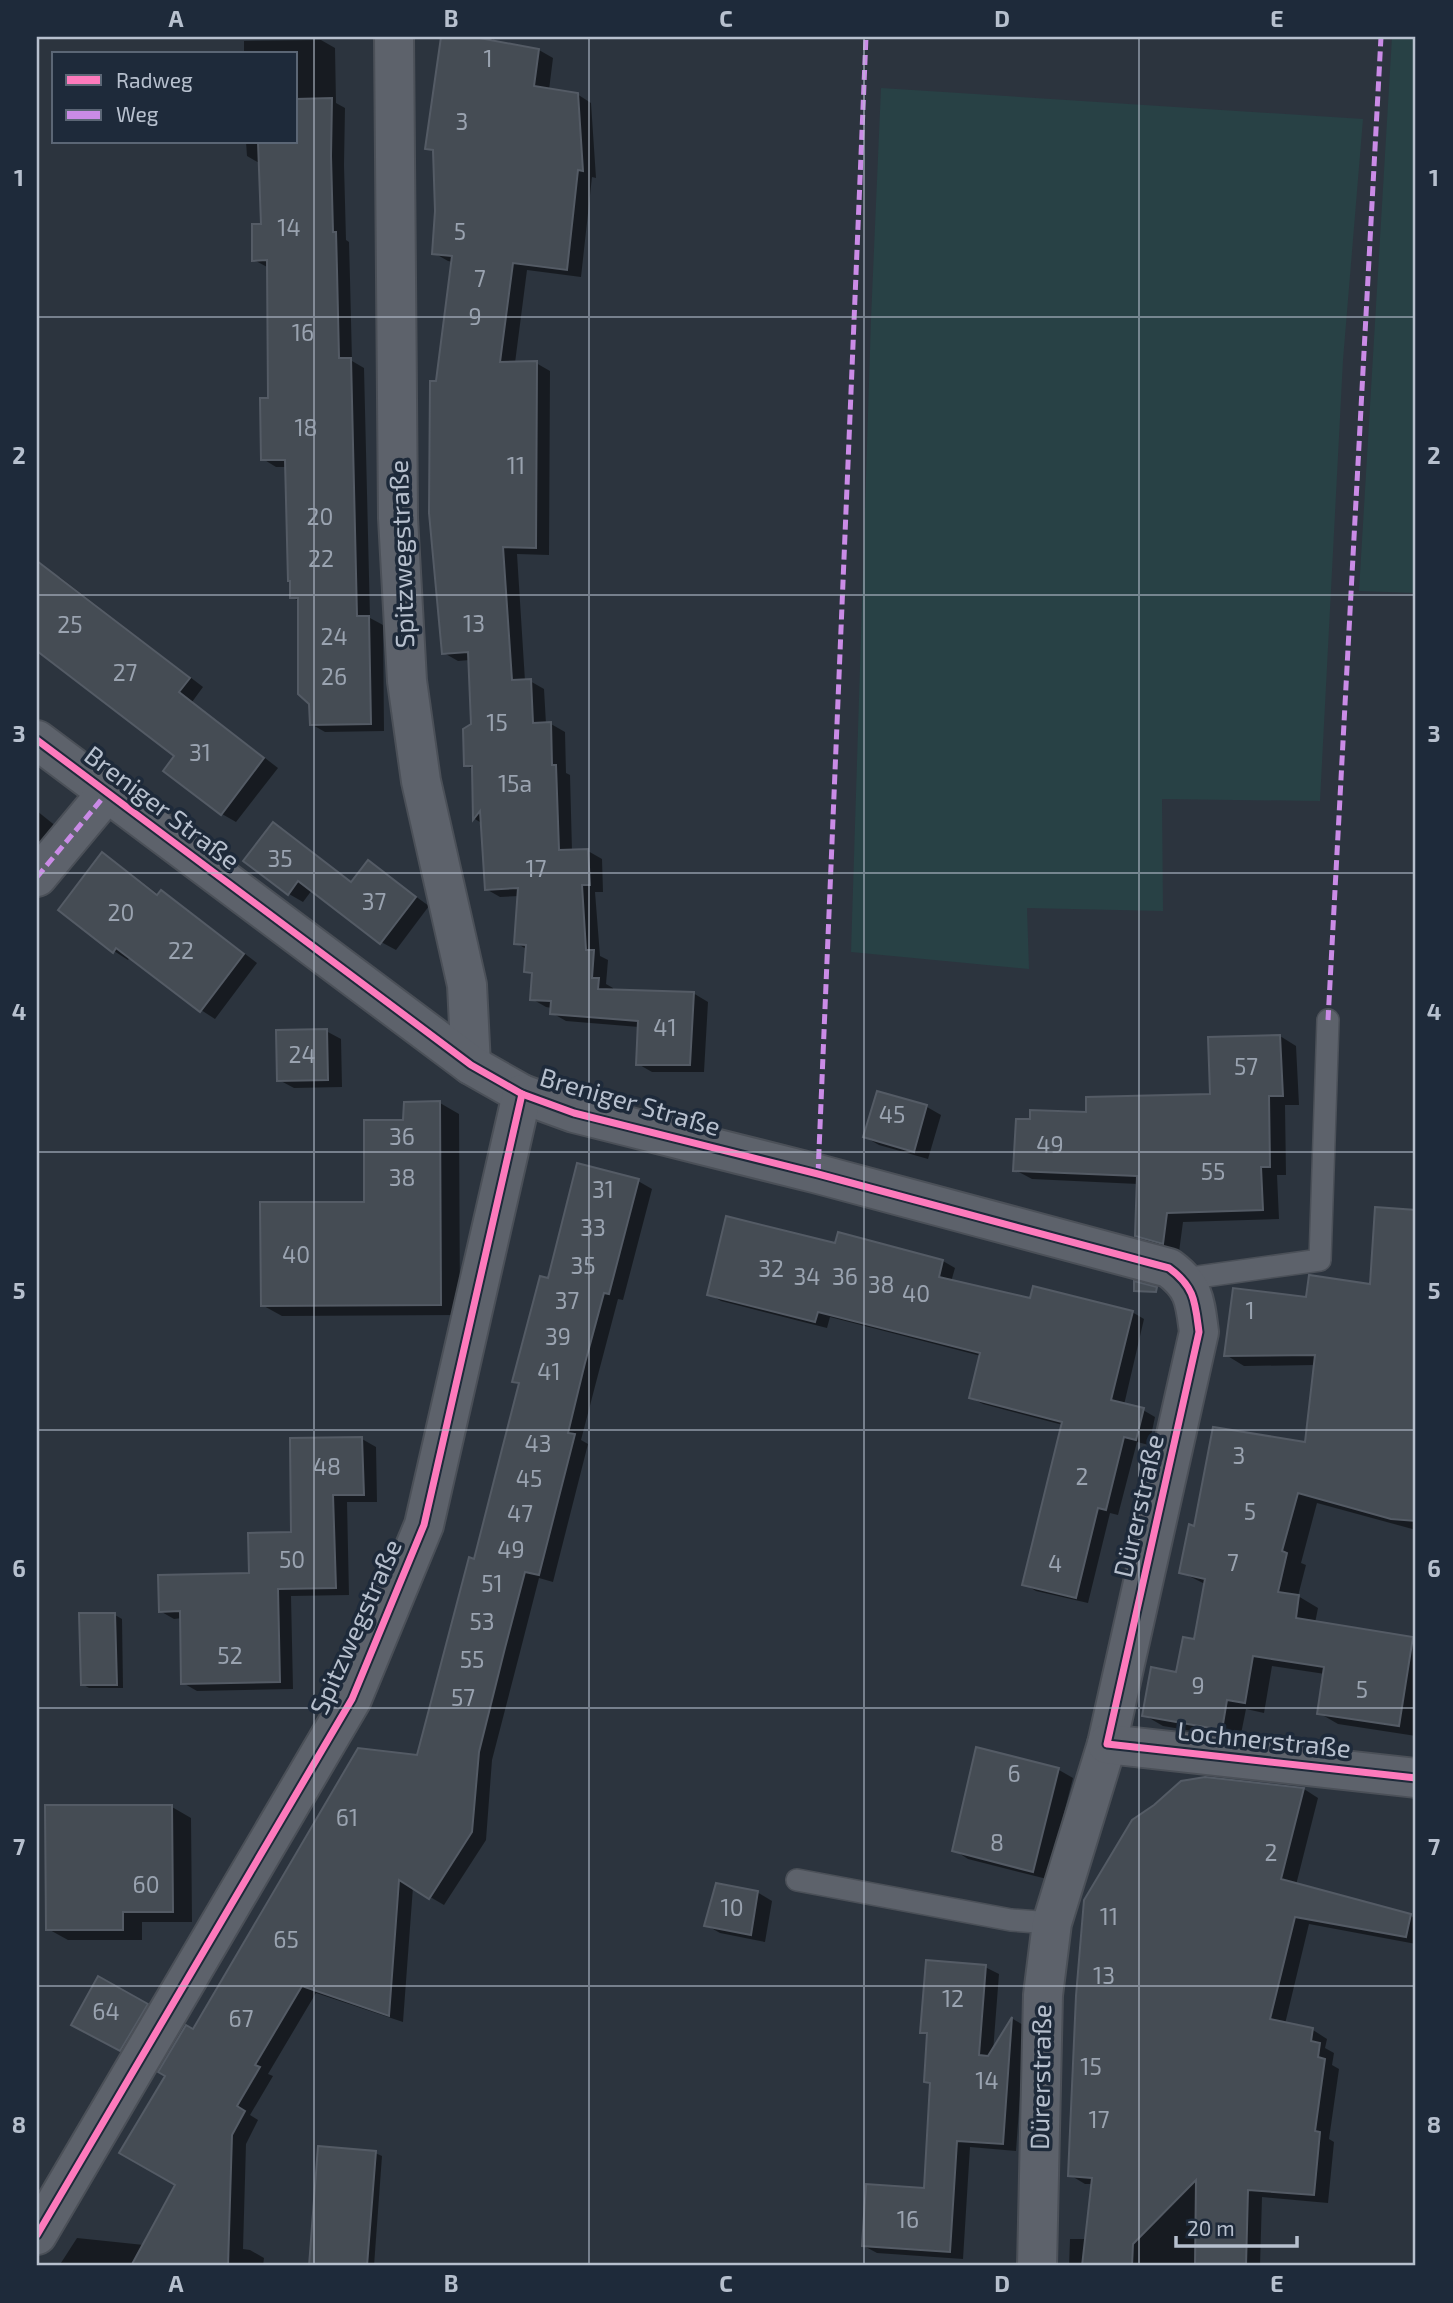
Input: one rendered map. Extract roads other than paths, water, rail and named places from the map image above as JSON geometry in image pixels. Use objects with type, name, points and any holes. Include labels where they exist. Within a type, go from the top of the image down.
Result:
[{"type":"street","name":"Spitzwegstraße","points":[[394,37],[398,518],[407,681],[421,781],[467,985],[471,1065]]},
{"type":"street","name":"Breniger Straße","points":[[37,740],[471,1065],[522,1094],[574,1113],[818,1174],[1169,1268],[1184,1279]]},
{"type":"street","points":[[37,877],[106,794]]},
{"type":"street","name":"Spitzwegstraße","points":[[37,2235],[352,1699],[424,1525],[522,1094]]},
{"type":"street","name":"Dürerstraße","points":[[1037,2266],[1042,1995],[1052,1923],[1107,1744],[1199,1332],[1195,1300],[1184,1279]]},
{"type":"street","name":"Lochnerstraße","points":[[1107,1744],[1416,1778]]},
{"type":"lane","points":[[1184,1279],[1320,1260],[1328,1020]]},
{"type":"lane","points":[[797,1880],[1011,1920],[1052,1923]]}]
